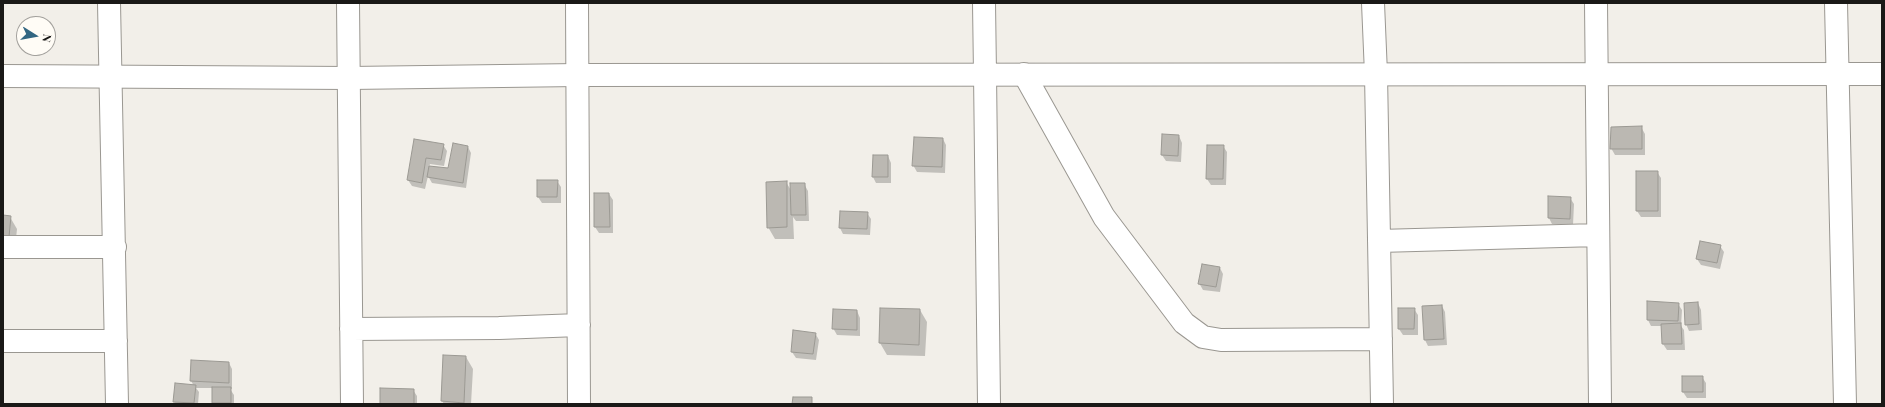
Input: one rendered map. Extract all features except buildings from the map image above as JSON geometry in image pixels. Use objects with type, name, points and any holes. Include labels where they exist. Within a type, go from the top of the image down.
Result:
[{"type":"street","points":[[109,3],[115,247],[116,404]]},
{"type":"street","points":[[348,3],[350,78],[352,404]]},
{"type":"street","points":[[578,3],[580,404]]},
{"type":"street","points":[[984,3],[989,404]]},
{"type":"street","points":[[1373,3],[1376,74],[1382,404]]},
{"type":"street","points":[[1596,3],[1600,404]]},
{"type":"street","points":[[1836,3],[1845,404]]},
{"type":"street","points":[[1024,74],[1104,217],[1184,323],[1203,337],[1222,340],[1381,339]]},
{"type":"street","points":[[3,76],[350,78],[578,75],[1882,74]]},
{"type":"street","points":[[1379,241],[1598,235]]},
{"type":"street","points":[[3,247],[115,247]]},
{"type":"street","points":[[351,329],[499,328],[579,325]]},
{"type":"street","points":[[3,341],[116,340]]}]
